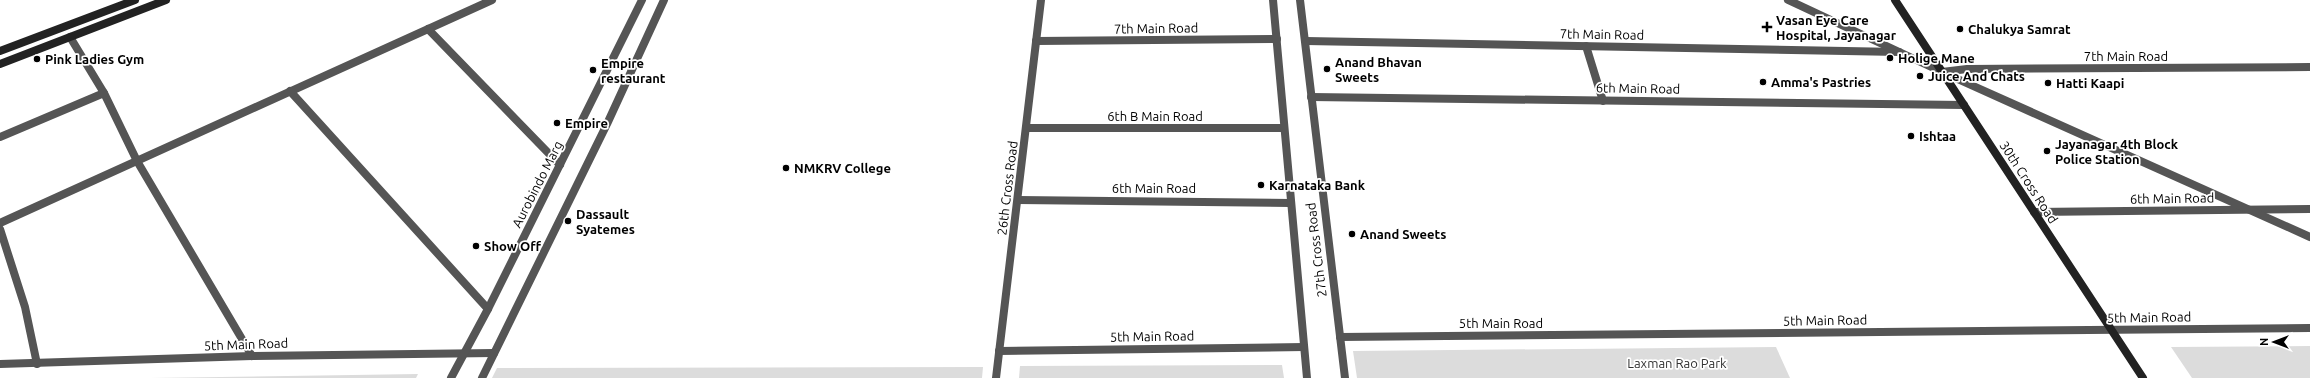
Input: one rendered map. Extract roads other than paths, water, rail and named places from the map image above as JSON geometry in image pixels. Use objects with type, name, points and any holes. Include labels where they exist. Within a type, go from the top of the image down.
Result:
[{"type":"main road","points":[[0,51],[135,0]]},
{"type":"main road","points":[[0,64],[166,0]]},
{"type":"main road","name":"30th Cross Road","points":[[1895,0],[2143,378]]},
{"type":"street","points":[[0,223],[492,0]]},
{"type":"street","name":"Aurobindo Marg","points":[[451,378],[488,309],[642,0]]},
{"type":"street","points":[[482,378],[607,124],[664,0]]},
{"type":"street","name":"26th Cross Road","points":[[996,378],[1041,0]]},
{"type":"street","name":"27th Cross Road","points":[[1272,0],[1277,39],[1290,202],[1307,378]]},
{"type":"street","name":"27th Cross Road","points":[[1300,0],[1345,378]]},
{"type":"street","points":[[1788,0],[1942,72],[2310,237]]},
{"type":"street","points":[[428,29],[560,165]]},
{"type":"street","points":[[70,37],[104,93],[137,161],[252,356]]},
{"type":"street","name":"7th Main Road","points":[[1036,42],[1277,39]]},
{"type":"street","name":"7th Main Road","points":[[1306,41],[1899,52]]},
{"type":"street","points":[[1586,46],[1603,101]]},
{"type":"street","name":"7th Main Road","points":[[1942,72],[1967,69],[2310,67]]},
{"type":"street","points":[[290,92],[488,309]]},
{"type":"street","points":[[0,137],[104,93]]},
{"type":"street","name":"6th Main Road","points":[[1311,97],[1964,105]]},
{"type":"street","name":"6th B Main Road","points":[[1026,128],[1284,128]]},
{"type":"street","name":"6th Main Road","points":[[1018,200],[1290,202]]},
{"type":"street","name":"6th Main Road","points":[[2034,212],[2310,209]]},
{"type":"street","points":[[0,229],[25,307],[37,364]]},
{"type":"street","name":"5th Main Road","points":[[1340,337],[2310,328]]},
{"type":"street","name":"5th Main Road","points":[[1000,351],[1304,347]]},
{"type":"street","name":"5th Main Road","points":[[0,364],[252,356],[494,353]]},
{"type":"place","name":"Vasan Eye Care Hospital, Jayanagar","points":[[1767,27]]},
{"type":"place","name":"Chalukya Samrat","points":[[1960,29]]},
{"type":"place","name":"Holige Mane","points":[[1890,58]]},
{"type":"place","name":"Pink Ladies Gym","points":[[37,59]]},
{"type":"place","name":"Anand Bhavan Sweets","points":[[1327,69]]},
{"type":"place","name":"Empire restaurant","points":[[593,70]]},
{"type":"place","name":"Juice And Chats","points":[[1920,76]]},
{"type":"place","name":"Amma's Pastries","points":[[1763,82]]},
{"type":"place","name":"Hatti Kaapi","points":[[2048,83]]},
{"type":"place","name":"Empire","points":[[557,123]]},
{"type":"place","name":"Ishtaa","points":[[1911,136]]},
{"type":"place","name":"Jayanagar 4th Block Police Station","points":[[2047,151]]},
{"type":"place","name":"NMKRV College","points":[[786,168]]},
{"type":"place","name":"Karnataka Bank","points":[[1261,185]]},
{"type":"place","name":"Dassault Syatemes","points":[[568,221]]},
{"type":"place","name":"Anand Sweets","points":[[1352,234]]},
{"type":"place","name":"Show Off","points":[[476,246]]},
{"type":"park label","name":"Laxman Rao Park","points":[[1677,363]]}]
